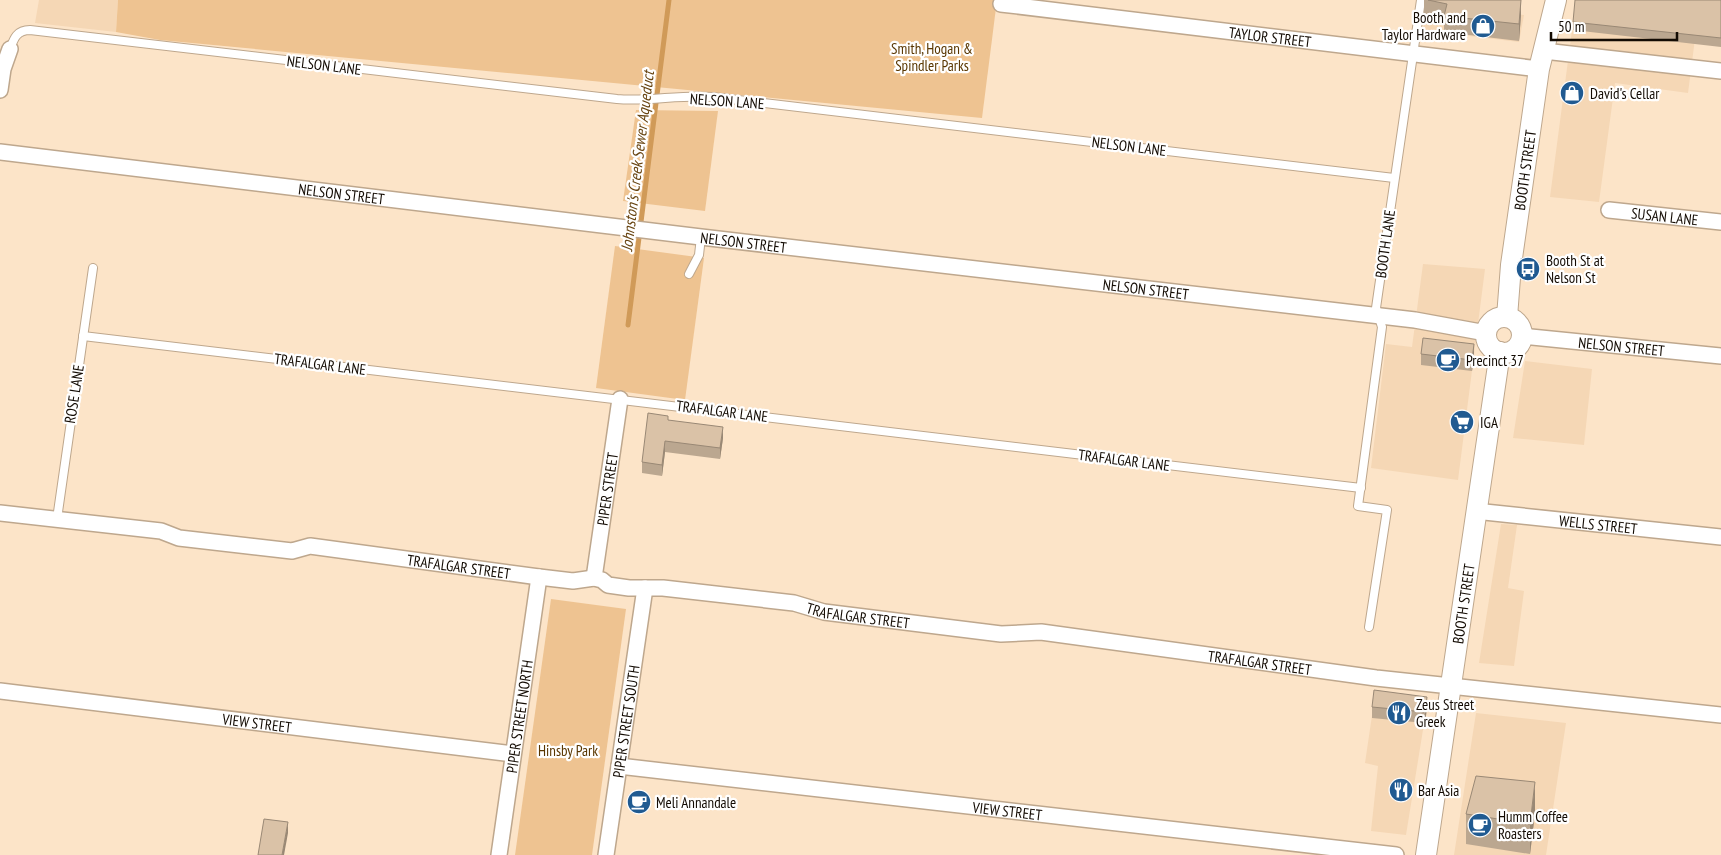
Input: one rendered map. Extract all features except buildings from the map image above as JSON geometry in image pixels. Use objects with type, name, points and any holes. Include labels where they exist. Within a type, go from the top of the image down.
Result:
[{"type":"main road","name":"BOOTH STREET","points":[[1549,26],[1550,0]]},
{"type":"main road","name":"BOOTH STREET","points":[[1507,317],[1511,265],[1542,60],[1556,0]]},
{"type":"main road","points":[[1507,317],[1519,324],[1522,336],[1518,346],[1505,353],[1491,347],[1486,338],[1486,333],[1487,328],[1494,320],[1507,317]]},
{"type":"main road","name":"BOOTH STREET","points":[[1426,855],[1475,511],[1500,352]]},
{"type":"street","name":"TAYLOR STREET","points":[[1001,4],[1413,54],[1721,71]]},
{"type":"street","points":[[0,90],[3,69],[10,49]]},
{"type":"street","name":"NELSON STREET","points":[[0,152],[701,237],[1415,320],[1486,333]]},
{"type":"street","name":"SUSAN LANE","points":[[1609,210],[1721,222]]},
{"type":"street","name":"NELSON STREET","points":[[1522,336],[1721,356]]},
{"type":"street","name":"PIPER STREET","points":[[594,578],[620,399]]},
{"type":"street","name":"WELLS STREET","points":[[1475,511],[1721,537]]},
{"type":"street","name":"TRAFALGAR STREET","points":[[0,513],[161,531],[179,538],[292,551],[310,546],[573,581],[594,578],[602,580],[604,584],[608,585],[663,588],[794,603],[824,612],[844,615],[1001,634],[1040,632],[1376,678],[1721,714]]},
{"type":"street","name":"PIPER STREET NORTH","points":[[499,855],[538,577]]},
{"type":"street","name":"PIPER STREET SOUTH","points":[[606,855],[645,588]]},
{"type":"street","name":"VIEW STREET","points":[[0,691],[513,754]]},
{"type":"street","name":"VIEW STREET","points":[[619,766],[1396,855]]},
{"type":"lane","name":"BOOTH LANE","points":[[1369,627],[1386,510],[1358,506],[1382,327],[1376,308],[1421,0]]},
{"type":"lane","name":"NELSON LANE","points":[[10,49],[16,35],[22,31],[30,30],[617,99],[713,97],[1394,178]]},
{"type":"lane","points":[[689,274],[699,255],[701,237]]},
{"type":"lane","name":"ROSE LANE","points":[[57,519],[93,268]]},
{"type":"lane","name":"TRAFALGAR LANE","points":[[83,336],[1361,488]]},
{"type":"shaded area","points":[[39,0],[118,0],[116,32],[35,23]]},
{"type":"shaded area","points":[[1576,0],[1700,0],[1688,93],[1615,83],[1599,202],[1550,197]]},
{"type":"shaded area","name":"Booth and Taylor Hardware","points":[[1426,3],[1524,15],[1519,42],[1420,30]]},
{"type":"shaded area","points":[[1423,264],[1485,269],[1458,480],[1371,468],[1386,344],[1412,347]]},
{"type":"shaded area","points":[[1525,361],[1592,369],[1584,445],[1513,438]]},
{"type":"shaded area","points":[[1501,524],[1517,525],[1508,588],[1524,591],[1514,666],[1479,663]]},
{"type":"shaded area","points":[[1374,702],[1427,705],[1406,835],[1371,831],[1378,766],[1365,763]]},
{"type":"shaded area","points":[[1476,713],[1566,723],[1546,855],[1454,855]]},
{"type":"green space","name":"Smith, Hogan & Spindler Parks","points":[[118,0],[997,0],[982,118],[160,40],[116,32]]},
{"type":"green space","points":[[636,110],[718,111],[705,211],[623,201]]},
{"type":"green space","points":[[615,246],[704,258],[685,400],[596,388]]},
{"type":"green space","name":"Hinsby Park","points":[[551,599],[626,609],[592,855],[515,855]]},
{"type":"waterway","name":"Johnston's Creek Sewer Aqueduct","points":[[628,325],[669,0]]},
{"type":"place","name":"Booth and Taylor Hardware","points":[[1483,26]]},
{"type":"place","name":"David's Cellar","points":[[1572,93]]},
{"type":"place","name":"Booth St at Nelson St","points":[[1528,269]]},
{"type":"place","name":"Precinct 37","points":[[1448,360]]},
{"type":"place","name":"IGA","points":[[1462,422]]},
{"type":"place","name":"Zeus Street Greek","points":[[1399,713]]},
{"type":"place","name":"Bar Asia","points":[[1401,790]]},
{"type":"place","name":"Meli Annandale","points":[[639,802]]},
{"type":"place","name":"Humm Coffee Roasters","points":[[1480,825]]}]
